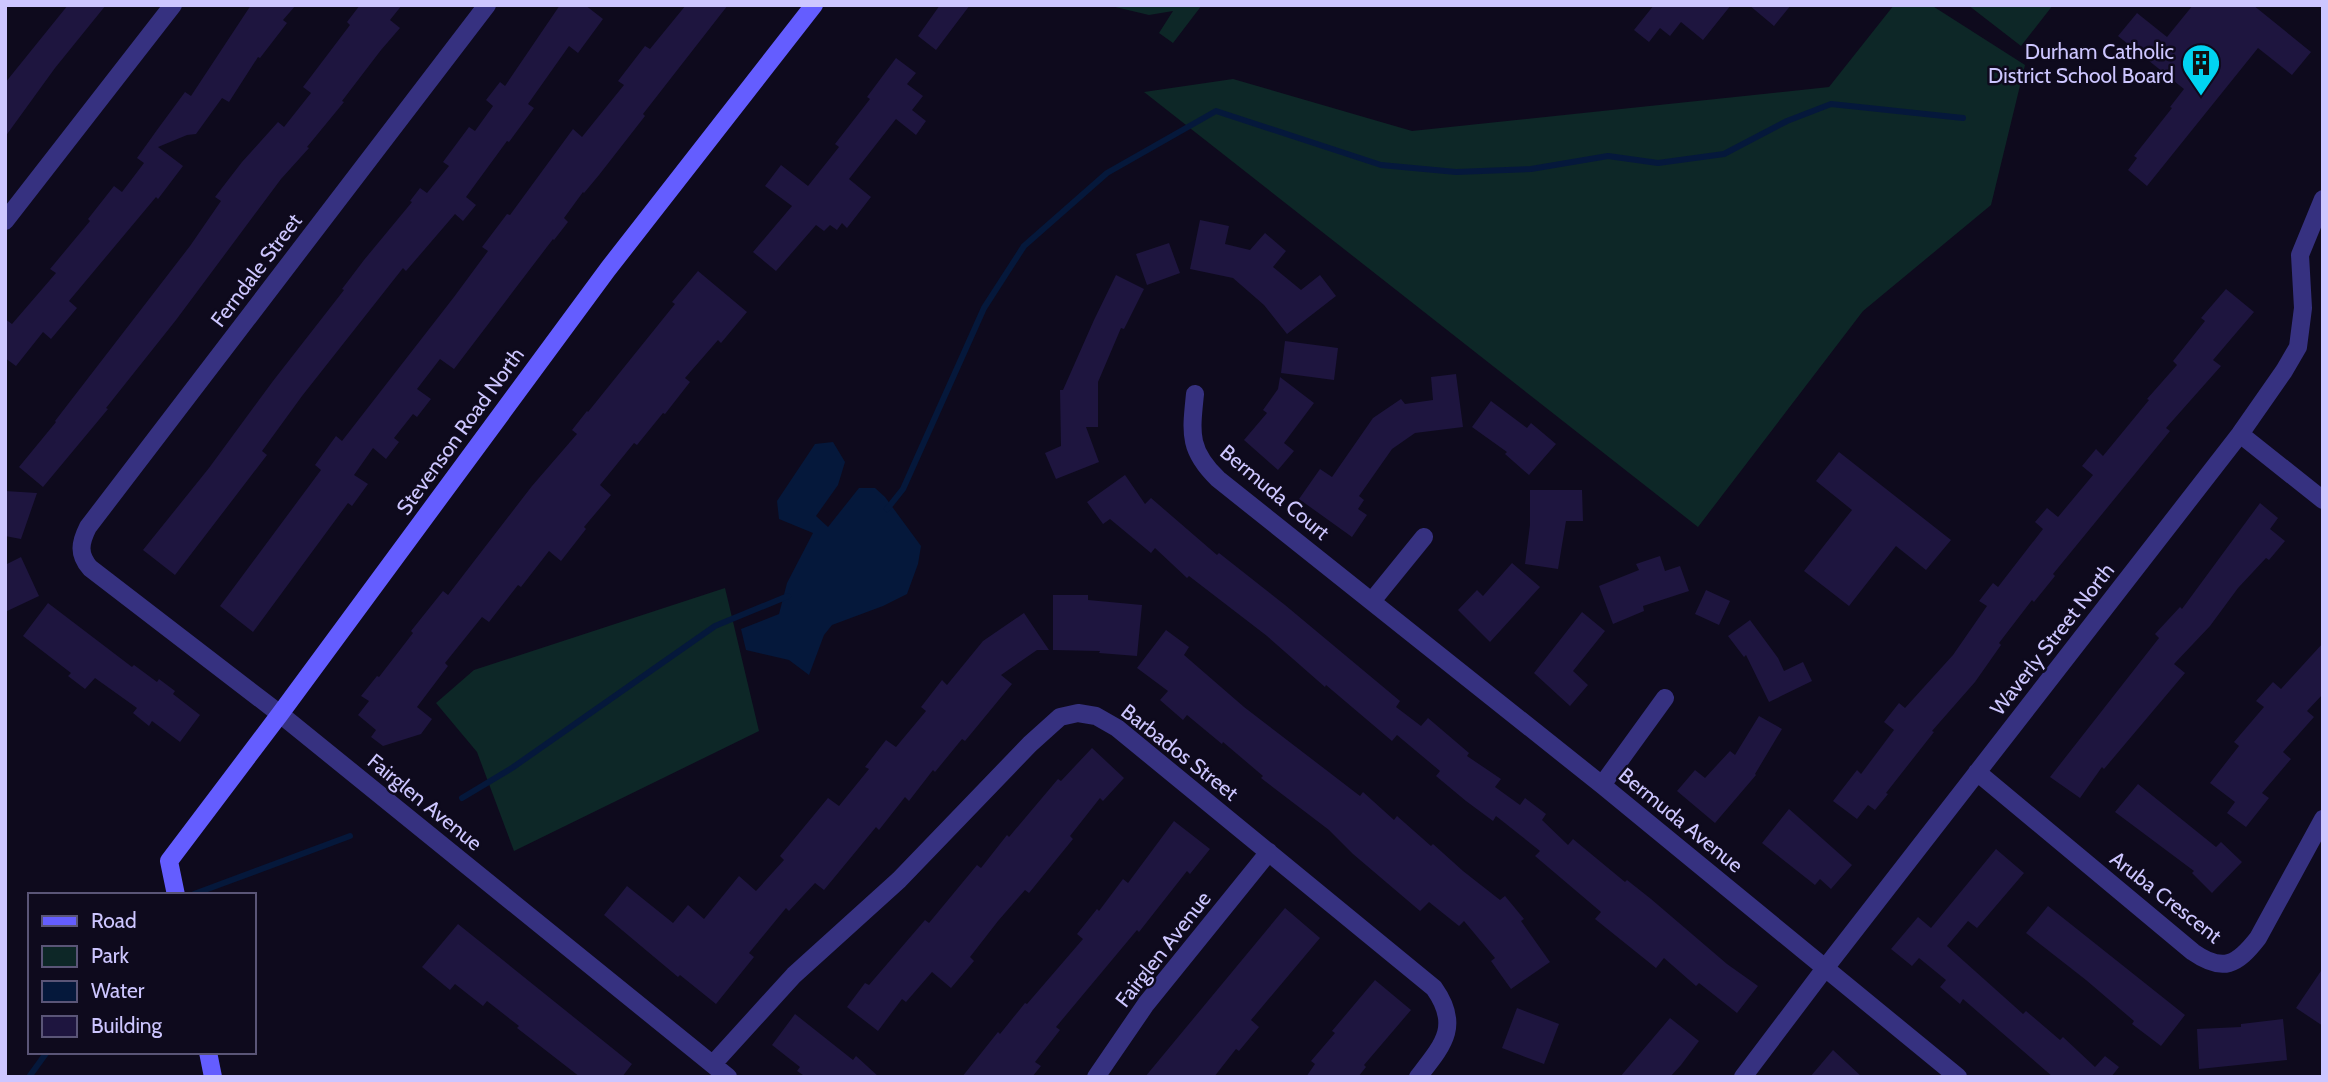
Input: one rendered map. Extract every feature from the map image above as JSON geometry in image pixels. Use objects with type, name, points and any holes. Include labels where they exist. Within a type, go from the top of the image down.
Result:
[{"type":"street","points":[[5,221],[173,5]]},
{"type":"street","name":"Ferndale Street","points":[[90,568],[81,551],[81,541],[88,527],[487,5]]},
{"type":"street","name":"Stevenson Road North","points":[[176,893],[169,861],[608,269],[814,5]]},
{"type":"street","name":"Waverly Street North","points":[[1744,1077],[1826,967],[2240,434],[2284,371],[2298,347],[2303,308],[2300,254],[2323,200]]},
{"type":"street","name":"Bermuda Court","points":[[1195,394],[1193,436],[1196,452],[1205,467],[1372,601]]},
{"type":"street","points":[[2240,434],[2323,500]]},
{"type":"street","points":[[1372,601],[1424,537]]},
{"type":"street","name":"Fairglen Avenue","points":[[90,568],[280,714],[728,1077]]},
{"type":"street","name":"Bermuda Avenue","points":[[1372,601],[1602,785],[1958,1077]]},
{"type":"street","points":[[1602,785],[1665,698]]},
{"type":"street","name":"Barbados Street","points":[[713,1064],[794,975],[900,880],[1030,744],[1060,717],[1078,713],[1096,716],[1117,728],[1434,988],[1444,1002],[1448,1020],[1444,1043],[1418,1077]]},
{"type":"street","name":"Aruba Crescent","points":[[1977,772],[2193,952],[2208,962],[2221,964],[2234,963],[2258,938],[2323,820]]},
{"type":"street","name":"Fairglen Avenue","points":[[1096,1077],[1146,1003],[1269,852]]},
{"type":"street","points":[[208,1054],[213,1077]]},
{"type":"green space","points":[[1107,5],[1202,5],[1173,43],[1159,33],[1173,11],[1149,15]]},
{"type":"green space","points":[[1894,5],[1931,5],[2025,65],[1991,205],[1863,311],[1698,527],[1144,92],[1233,79],[1412,131],[1829,87]]},
{"type":"green space","points":[[1968,5],[2053,5],[2021,46]]},
{"type":"green space","points":[[725,588],[759,731],[514,851],[477,752],[436,703],[474,670]]},
{"type":"water","points":[[833,442],[845,462],[838,485],[816,516],[828,527],[859,488],[875,488],[885,497],[921,546],[918,564],[907,594],[832,625],[824,635],[809,675],[789,660],[746,650],[741,629],[779,614],[787,583],[813,533],[779,519],[777,501],[815,444]]},
{"type":"building","points":[[68,5],[106,5],[55,68],[5,137],[5,83]]},
{"type":"building","points":[[251,5],[296,5],[283,20],[287,23],[260,58],[258,57],[229,102],[222,98],[196,134],[158,147],[183,166],[158,199],[156,197],[69,301],[77,308],[51,339],[43,332],[16,366],[5,358],[5,319],[12,324],[56,273],[50,269],[90,221],[88,219],[114,186],[122,192],[144,163],[137,158],[185,92],[191,96]]},
{"type":"building","points":[[360,5],[402,5],[390,20],[400,28],[307,147],[309,148],[281,179],[176,320],[106,408],[108,409],[43,487],[19,467],[190,246],[221,201],[215,197],[242,162],[278,122],[284,127],[311,93],[303,87],[350,25],[347,22]]},
{"type":"building","points":[[560,5],[585,5],[603,19],[578,53],[569,46],[528,104],[534,108],[466,197],[476,205],[463,221],[455,214],[406,271],[403,268],[302,396],[262,451],[267,455],[175,575],[143,550],[209,468],[420,188],[427,193],[449,166],[443,162],[469,127],[475,131],[493,106],[486,100],[500,82],[505,86]]},
{"type":"building","points":[[686,5],[728,5],[643,114],[645,116],[583,192],[564,218],[568,222],[454,369],[440,359],[417,389],[431,399],[417,417],[413,414],[394,438],[399,442],[386,459],[373,448],[354,475],[368,484],[352,506],[348,503],[253,632],[220,606],[321,470],[315,465],[336,436],[342,441],[454,297],[488,251],[482,247],[507,214],[510,215],[573,129],[582,137],[624,85],[618,81],[645,46],[650,49]]},
{"type":"building","points":[[940,5],[970,5],[936,50],[918,36]]},
{"type":"building","points":[[1654,5],[1731,5],[1703,40],[1681,22],[1670,36],[1660,28],[1649,42],[1634,30]]},
{"type":"building","points":[[1749,5],[1791,5],[1774,26]]},
{"type":"building","name":"Durham Catholic District School Board","points":[[2193,5],[2253,5],[2311,52],[2292,75],[2258,48],[2147,186],[2128,170],[2137,158],[2134,156],[2184,89],[2118,36],[2137,13],[2167,37]]},
{"type":"building","points":[[896,58],[916,73],[907,84],[923,96],[912,110],[926,121],[916,135],[896,119],[849,179],[871,197],[847,228],[842,223],[837,230],[830,225],[824,231],[816,225],[776,271],[753,252],[792,206],[765,186],[781,165],[808,186],[839,147],[835,144],[870,99],[867,97]]},
{"type":"building","points":[[1200,220],[1229,226],[1225,244],[1250,250],[1265,233],[1286,251],[1273,267],[1301,290],[1320,275],[1336,296],[1287,334],[1264,305],[1233,278],[1190,269]]},
{"type":"building","points":[[1169,243],[1180,273],[1147,285],[1136,254]]},
{"type":"building","points":[[698,271],[747,312],[721,343],[718,340],[685,378],[690,382],[665,414],[663,413],[637,445],[634,443],[600,485],[611,495],[584,527],[586,529],[561,561],[549,551],[489,622],[482,617],[445,663],[448,666],[417,707],[432,719],[421,734],[383,746],[371,737],[376,730],[358,715],[369,701],[361,696],[377,676],[379,677],[443,591],[448,595],[532,486],[577,434],[572,430],[675,304],[672,302]]},
{"type":"building","points":[[1116,275],[1144,289],[1124,329],[1121,328],[1098,382],[1098,427],[1086,427],[1099,462],[1056,479],[1045,453],[1061,446],[1060,390],[1063,390]]},
{"type":"building","points":[[2226,289],[2254,312],[2213,360],[2221,366],[2166,428],[2170,431],[2053,574],[2055,576],[2034,602],[2032,600],[1999,643],[2001,645],[1975,682],[1932,731],[1934,732],[1886,793],[1888,794],[1875,810],[1868,805],[1857,819],[1833,801],[1857,770],[1861,774],[1894,730],[1884,722],[1899,703],[1905,708],[1953,655],[1987,606],[1979,601],[1993,583],[1998,587],[2043,529],[2035,522],[2047,508],[2058,517],[2093,475],[2082,466],[2096,449],[2103,456],[2149,400],[2147,399],[2177,365],[2173,361],[2205,321],[2201,318]]},
{"type":"building","points":[[1285,341],[1338,348],[1334,380],[1281,373]]},
{"type":"building","points":[[1456,374],[1463,427],[1415,433],[1392,449],[1359,496],[1364,500],[1358,509],[1367,515],[1352,537],[1299,499],[1320,469],[1332,477],[1373,418],[1401,399],[1405,404],[1433,400],[1431,377]]},
{"type":"building","points":[[1280,377],[1314,403],[1284,443],[1294,451],[1278,470],[1244,440],[1267,413],[1263,410],[1278,389]]},
{"type":"building","points":[[1491,401],[1527,428],[1531,423],[1556,444],[1529,475],[1505,454],[1507,452],[1472,427]]},
{"type":"building","points":[[1839,452],[1951,540],[1926,570],[1896,546],[1849,606],[1804,571],[1852,510],[1816,481]]},
{"type":"building","points":[[1125,475],[1145,504],[1151,498],[1217,555],[1219,553],[1285,605],[1400,701],[1396,707],[1421,726],[1428,718],[1469,753],[1467,756],[1501,779],[1495,787],[1520,805],[1525,798],[1546,814],[1542,820],[1568,845],[1573,839],[1758,986],[1737,1013],[1699,983],[1696,986],[1664,958],[1656,968],[1595,919],[1601,912],[1535,856],[1540,851],[1496,816],[1493,821],[1466,801],[1436,776],[1440,771],[1397,735],[1392,741],[1267,636],[1189,576],[1187,578],[1155,548],[1151,553],[1110,519],[1103,524],[1087,502]]},
{"type":"building","points":[[1530,490],[1582,490],[1583,521],[1566,521],[1558,569],[1525,564],[1530,525]]},
{"type":"building","points":[[5,491],[37,493],[21,539],[5,536]]},
{"type":"building","points":[[2260,503],[2278,518],[2270,529],[2285,541],[2269,560],[2266,558],[2238,588],[2210,626],[2174,664],[2185,673],[2104,769],[2102,767],[2080,798],[2050,777],[2159,638],[2155,634],[2180,607],[2182,609]]},
{"type":"building","points":[[1660,556],[1665,571],[1680,566],[1689,591],[1643,606],[1644,611],[1613,624],[1599,586],[1639,570],[1636,564]]},
{"type":"building","points":[[21,557],[39,596],[5,612],[5,565]]},
{"type":"building","points":[[1512,563],[1540,587],[1490,642],[1458,610],[1477,590],[1483,596]]},
{"type":"building","points":[[1706,590],[1730,601],[1719,625],[1695,614]]},
{"type":"building","points":[[1053,595],[1088,595],[1088,600],[1142,605],[1137,656],[1099,653],[1100,651],[1053,650]]},
{"type":"building","points":[[48,603],[132,667],[134,665],[157,682],[159,679],[200,715],[180,742],[152,721],[149,726],[133,713],[137,708],[95,678],[85,689],[68,676],[71,673],[23,636]]},
{"type":"building","points":[[1582,612],[1605,631],[1573,671],[1588,685],[1570,706],[1534,673]]},
{"type":"building","points":[[1024,613],[1049,650],[1037,650],[1001,675],[1012,684],[965,741],[962,739],[935,772],[933,770],[909,801],[905,797],[879,830],[876,827],[824,890],[815,883],[789,911],[786,908],[749,953],[754,957],[716,1004],[680,975],[678,977],[604,915],[627,886],[673,923],[688,905],[704,919],[739,876],[756,891],[784,860],[780,856],[828,798],[839,806],[869,769],[865,767],[886,740],[896,747],[926,711],[921,707],[942,680],[947,685],[983,641]]},
{"type":"building","points":[[1750,620],[1778,658],[1784,671],[1803,662],[1812,681],[1769,702],[1746,655],[1744,657],[1728,636]]},
{"type":"building","points":[[1166,630],[1189,647],[1184,655],[1244,707],[1360,796],[1363,792],[1394,820],[1397,816],[1500,900],[1505,896],[1524,919],[1521,921],[1550,962],[1511,989],[1491,961],[1495,958],[1464,921],[1459,926],[1429,902],[1420,911],[1329,830],[1261,778],[1263,776],[1223,742],[1222,744],[1187,715],[1183,720],[1160,700],[1168,691],[1137,668]]},
{"type":"building","points":[[2323,643],[2323,694],[2307,711],[2314,717],[2283,752],[2291,759],[2262,793],[2269,798],[2246,827],[2227,813],[2235,802],[2210,783],[2239,746],[2234,742],[2264,707],[2256,701],[2273,682],[2281,689]]},
{"type":"building","points":[[1759,716],[1782,729],[1756,775],[1715,823],[1677,791],[1695,770],[1705,778],[1730,751],[1735,755]]},
{"type":"building","points":[[1092,748],[1124,778],[1103,801],[1100,798],[1070,836],[1073,839],[1029,893],[1025,890],[998,921],[970,957],[974,961],[951,988],[932,972],[906,1002],[902,999],[878,1031],[847,1007],[865,983],[869,985],[925,920],[929,923],[977,865],[981,868],[1058,779],[1061,781]]},
{"type":"building","points":[[2138,784],[2216,847],[2221,842],[2242,862],[2212,893],[2192,873],[2194,871],[2115,812]]},
{"type":"building","points":[[1789,809],[1852,865],[1831,889],[1820,879],[1815,885],[1762,843]]},
{"type":"building","points":[[1174,821],[1210,849],[1190,874],[1187,871],[1139,932],[1137,930],[1056,1027],[1060,1030],[1035,1062],[1041,1066],[1032,1077],[962,1077],[998,1032],[1000,1034],[1083,939],[1077,934],[1097,909],[1099,911],[1123,879],[1128,883]]},
{"type":"building","points":[[1996,849],[2024,873],[1977,928],[1968,921],[1947,946],[2023,1014],[2026,1011],[2060,1040],[2063,1037],[2095,1067],[2105,1056],[2119,1067],[2111,1077],[2053,1077],[1963,999],[1960,1004],[1940,987],[1946,980],[1919,958],[1912,966],[1891,949],[1918,917],[1931,928]]},
{"type":"building","points":[[2048,906],[2185,1015],[2161,1046],[2132,1024],[2134,1021],[2086,980],[2026,933]]},
{"type":"building","points":[[1285,908],[1320,938],[1251,1020],[1259,1027],[1239,1051],[1236,1049],[1214,1077],[1145,1077]]},
{"type":"building","points":[[458,924],[632,1064],[622,1077],[580,1077],[487,1001],[483,1006],[455,984],[450,990],[422,967]]},
{"type":"building","points":[[2323,968],[2323,1026],[2296,1008]]},
{"type":"building","points":[[1375,980],[1411,1010],[1364,1065],[1366,1067],[1358,1077],[1306,1077],[1315,1064],[1311,1061],[1335,1033],[1332,1031]]},
{"type":"building","points":[[1517,1008],[1559,1024],[1544,1064],[1502,1048]]},
{"type":"building","points":[[795,1014],[853,1060],[856,1056],[879,1077],[806,1077],[797,1071],[800,1067],[772,1045]]},
{"type":"building","points":[[1670,1018],[1699,1041],[1681,1065],[1670,1077],[1620,1077]]},
{"type":"building","points":[[2283,1019],[2287,1060],[2199,1069],[2197,1029],[2241,1027],[2241,1024]]},
{"type":"building","points":[[1833,1050],[1862,1077],[1810,1077]]},
{"type":"waterway","points":[[887,509],[903,489],[984,308],[1024,246],[1107,173],[1216,111],[1381,165],[1456,172],[1531,169],[1608,156],[1658,163],[1724,154],[1787,121],[1831,104],[1963,118]]},
{"type":"waterway","points":[[462,798],[512,768],[715,626],[788,596]]},
{"type":"waterway","points":[[197,893],[350,836]]},
{"type":"waterway","points":[[29,1077],[46,1054]]},
{"type":"place","name":"Durham Catholic District School Board","points":[[2201,97]]}]
